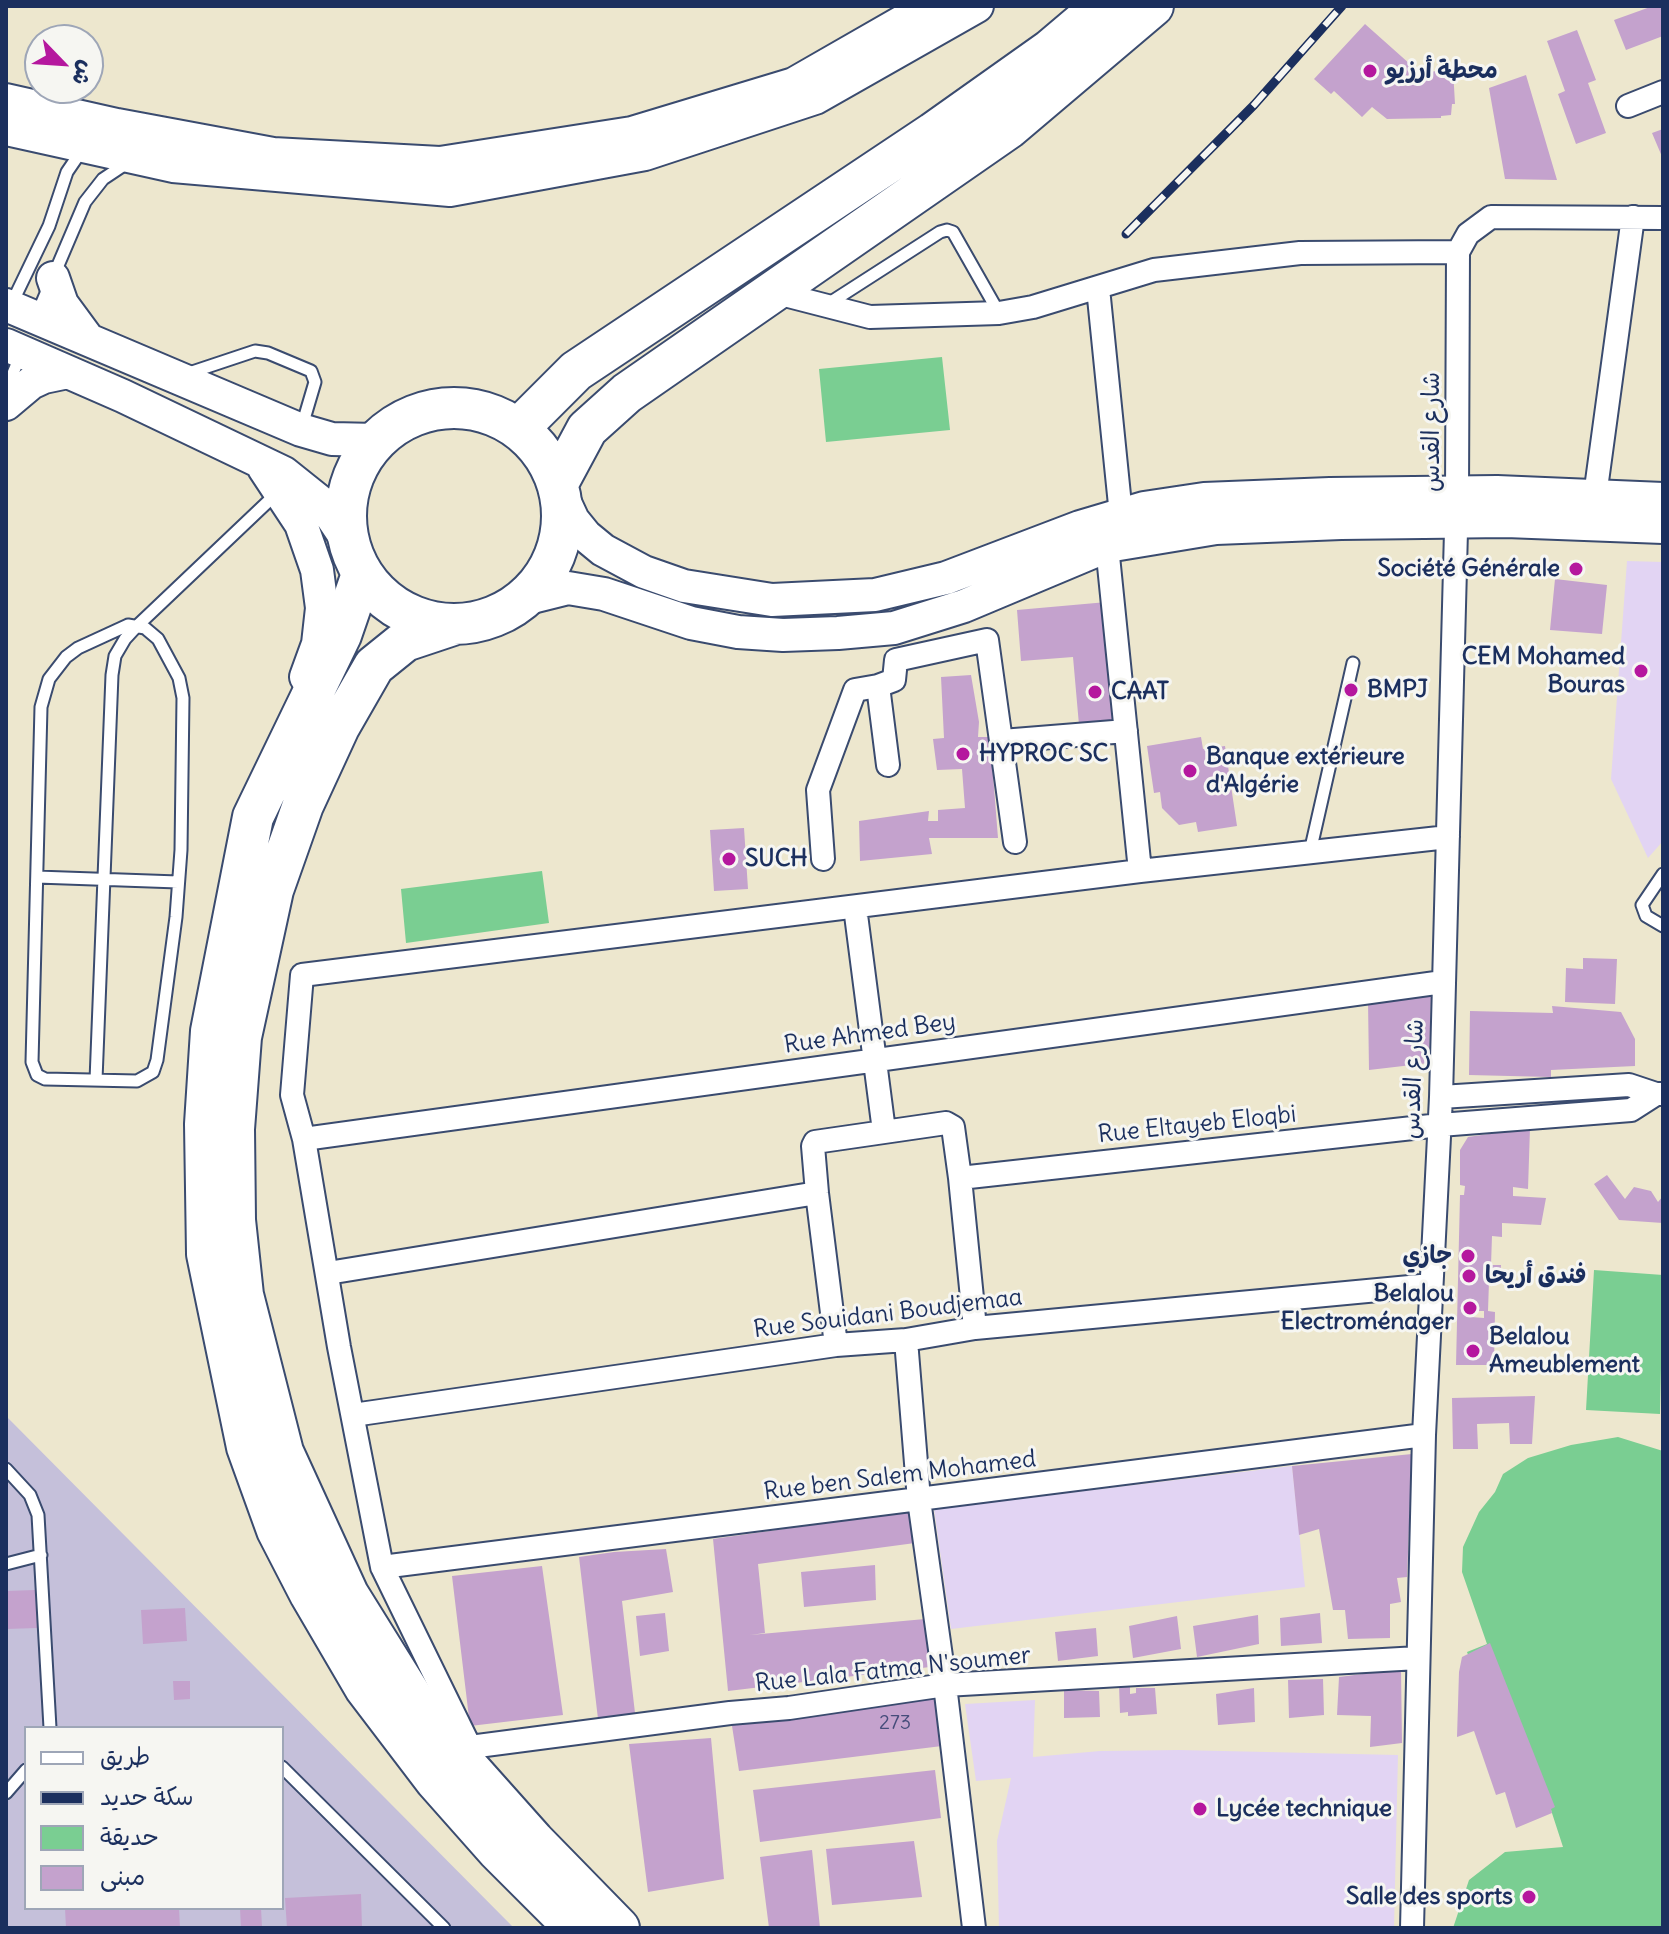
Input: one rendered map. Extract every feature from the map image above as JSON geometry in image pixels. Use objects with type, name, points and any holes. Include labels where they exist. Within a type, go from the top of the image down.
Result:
[{"type":"highway","points":[[519,428],[576,371],[933,133],[1050,50],[1102,6]]},
{"type":"highway","points":[[559,488],[587,429],[617,402],[1009,128],[1153,6]]},
{"type":"highway","points":[[575,1928],[497,1850],[445,1792],[365,1688],[310,1594],[277,1530],[247,1447],[207,1254],[205,1124],[211,1031],[253,817],[336,647],[355,558],[346,505],[356,470],[377,440],[402,421],[431,410],[462,407],[492,414],[519,428],[549,462],[559,488],[563,522],[557,551],[544,577],[524,599],[502,613],[405,641],[374,666],[339,727],[303,805],[273,890],[241,1037],[234,1129],[235,1220],[243,1295],[283,1452],[348,1594],[427,1721],[534,1841],[619,1928]]},
{"type":"highway","points":[[355,558],[386,601],[417,618],[453,625]]},
{"type":"main road","points":[[6,100],[117,125],[273,154],[440,163],[632,133],[794,84],[930,6]]},
{"type":"main road","points":[[6,129],[173,166],[450,190],[645,154],[815,98],[977,6]]},
{"type":"main road","points":[[84,146],[117,125]]},
{"type":"main road","points":[[53,278],[68,317],[87,338]]},
{"type":"main road","points":[[355,558],[324,505],[284,473],[14,348],[14,311],[179,376],[301,430],[332,439],[377,440]]},
{"type":"main road","points":[[123,396],[138,360]]},
{"type":"main road","points":[[6,404],[31,383],[68,372]]},
{"type":"main road","points":[[253,817],[314,656],[322,608],[317,570],[301,524],[260,462]]},
{"type":"main road","points":[[559,488],[573,520],[603,550],[644,572],[684,586],[772,600],[875,595],[946,578],[1144,508],[1204,499],[1330,494],[1663,527]]},
{"type":"main road","points":[[524,599],[568,588],[604,594],[691,623],[738,632],[783,635],[894,628],[1008,589],[1107,546],[1216,528],[1341,523],[1457,507],[1595,496],[1663,499]]},
{"type":"main road","points":[[991,561],[1008,589]]},
{"type":"street","points":[[1628,106],[1663,92]]},
{"type":"street","points":[[773,292],[870,317],[999,313],[1033,307],[1154,270],[1300,253],[1463,243],[1491,217],[1663,218]]},
{"type":"street","points":[[1595,496],[1633,217]]},
{"type":"street","name":"شارع القدس","points":[[1412,1928],[1424,1435],[1441,1097],[1463,243]]},
{"type":"street","points":[[1098,288],[1121,515]]},
{"type":"street","points":[[1107,546],[1140,871]]},
{"type":"street","points":[[823,859],[818,790],[855,690],[894,680],[896,660],[987,640],[1015,842]]},
{"type":"street","points":[[878,686],[888,765]]},
{"type":"street","points":[[1002,741],[1126,731]]},
{"type":"street","points":[[382,1567],[304,1139],[292,1095],[302,975],[1140,871],[1448,837]]},
{"type":"street","points":[[855,907],[884,1131]]},
{"type":"street","name":"Rue Ahmed Bey","points":[[304,1139],[1443,982]]},
{"type":"street","points":[[1441,1097],[1629,1085],[1659,1094]]},
{"type":"street","name":"Rue Eltayeb Eloqbi","points":[[960,1178],[1440,1125],[1631,1110],[1659,1094]]},
{"type":"street","points":[[836,1345],[813,1146],[815,1142],[884,1131],[951,1124],[960,1178],[975,1328]]},
{"type":"street","points":[[328,1273],[817,1193]]},
{"type":"street","name":"Rue Souidani Boudjemaa","points":[[353,1415],[836,1345],[906,1340],[975,1328],[1431,1285]]},
{"type":"street","points":[[906,1340],[919,1500],[974,1928]]},
{"type":"street","name":"Rue ben Salem Mohamed","points":[[382,1567],[1424,1435]]},
{"type":"street","name":"Rue Lala Fatma N'soumer","points":[[382,1567],[470,1747],[789,1708],[945,1685],[1418,1658]]},
{"type":"lane","points":[[14,311],[49,226],[67,172],[84,146]]},
{"type":"lane","points":[[14,311],[53,278],[93,189],[114,170],[140,158]]},
{"type":"lane","points":[[825,306],[947,230],[953,232],[999,313]]},
{"type":"lane","points":[[6,391],[14,348]]},
{"type":"lane","points":[[179,376],[255,351],[268,353],[311,371],[315,382],[301,430]]},
{"type":"lane","points":[[96,1080],[113,664],[125,639],[137,626],[280,491]]},
{"type":"lane","points":[[128,625],[137,626],[145,628],[158,639],[182,687],[178,882],[156,1067],[149,1076],[137,1081],[45,1079],[37,1075],[33,1067],[41,707],[49,679],[66,657],[78,648],[128,625]]},
{"type":"lane","points":[[1310,852],[1353,663]]},
{"type":"lane","points":[[1663,874],[1642,905],[1646,916],[1663,926]]},
{"type":"lane","points":[[37,877],[178,882]]},
{"type":"lane","points":[[6,1469],[30,1495],[38,1515],[50,1726]]},
{"type":"lane","points":[[6,1564],[41,1555]]},
{"type":"lane","points":[[284,1769],[444,1928]]},
{"type":"lane","points":[[6,1793],[24,1772]]},
{"type":"shaded area","name":"CEM Mohamed Bouras","points":[[1627,561],[1663,562],[1663,841],[1648,858],[1611,779]]},
{"type":"shaded area","points":[[6,1416],[514,1928],[6,1928]]},
{"type":"shaded area","points":[[1292,1466],[1305,1587],[951,1629],[934,1509]]},
{"type":"shaded area","name":"Lycée technique","points":[[1035,1700],[1033,1757],[1100,1751],[1179,1750],[1398,1755],[1394,1928],[999,1928],[997,1841],[1011,1778],[976,1781],[965,1704]]},
{"type":"green space","points":[[942,357],[950,430],[826,442],[819,369]]},
{"type":"green space","points":[[542,871],[549,923],[406,943],[401,889]]},
{"type":"green space","points":[[1594,1270],[1663,1275],[1660,1414],[1586,1410]]},
{"type":"green space","points":[[1618,1437],[1663,1451],[1663,1928],[1453,1928],[1469,1880],[1505,1852],[1563,1847],[1551,1810],[1530,1819],[1467,1652],[1487,1644],[1462,1572],[1463,1547],[1479,1512],[1495,1492],[1503,1474],[1528,1458],[1571,1445]]},
{"type":"building","points":[[1653,6],[1663,6],[1663,36],[1626,50],[1614,20]]},
{"type":"building","name":"محطة أرزيو","points":[[1365,24],[1420,73],[1453,69],[1455,104],[1452,104],[1451,115],[1387,119],[1372,107],[1362,117],[1334,91],[1331,94],[1314,79]]},
{"type":"building","points":[[1577,30],[1596,80],[1588,83],[1606,133],[1576,144],[1558,94],[1565,91],[1547,41]]},
{"type":"building","points":[[1526,75],[1557,180],[1505,179],[1489,88]]},
{"type":"building","points":[[1663,129],[1663,159],[1652,133]]},
{"type":"building","points":[[1555,579],[1607,585],[1602,634],[1550,630]]},
{"type":"building","name":"CAAT","points":[[1107,602],[1116,722],[1079,725],[1073,657],[1021,661],[1017,610]]},
{"type":"building","name":"HYPROC SC","points":[[971,675],[979,722],[978,737],[990,737],[998,838],[929,838],[932,854],[860,861],[859,821],[929,811],[928,821],[938,821],[938,810],[965,808],[962,769],[937,770],[933,739],[944,738],[941,677]]},
{"type":"building","name":"Banque extérieure d'Algérie","points":[[1201,737],[1203,749],[1225,746],[1237,826],[1198,832],[1196,822],[1179,825],[1162,808],[1160,792],[1154,793],[1147,746]]},
{"type":"building","name":"SUCH","points":[[744,828],[748,889],[714,891],[710,830]]},
{"type":"building","points":[[1583,958],[1617,959],[1615,1004],[1565,1002],[1566,968],[1583,969]]},
{"type":"building","points":[[1431,994],[1429,1063],[1369,1070],[1368,1001]]},
{"type":"building","points":[[1552,1006],[1621,1012],[1635,1039],[1635,1066],[1551,1070],[1551,1077],[1469,1075],[1470,1011],[1553,1013]]},
{"type":"building","points":[[1530,1128],[1528,1189],[1513,1187],[1513,1196],[1546,1198],[1541,1225],[1502,1223],[1502,1237],[1492,1236],[1491,1265],[1501,1265],[1500,1281],[1489,1281],[1488,1311],[1495,1312],[1494,1365],[1456,1365],[1460,1195],[1464,1195],[1465,1186],[1460,1185],[1460,1150],[1468,1137]],"holes":[[[1471,1311],[1484,1311],[1484,1318],[1471,1317]]]},
{"type":"building","points":[[1607,1175],[1625,1199],[1634,1187],[1651,1191],[1658,1202],[1663,1196],[1663,1223],[1619,1220],[1594,1184]]},
{"type":"building","points":[[1535,1396],[1532,1444],[1510,1444],[1509,1423],[1477,1424],[1478,1449],[1453,1449],[1452,1398]]},
{"type":"building","points":[[1412,1454],[1407,1577],[1397,1578],[1401,1602],[1390,1604],[1390,1638],[1348,1639],[1345,1610],[1333,1610],[1319,1529],[1299,1535],[1292,1466]]},
{"type":"building","points":[[911,1511],[915,1543],[758,1564],[765,1633],[750,1635],[925,1619],[930,1667],[728,1691],[713,1539]]},
{"type":"building","points":[[666,1549],[673,1592],[622,1601],[635,1713],[598,1719],[579,1557]]},
{"type":"building","points":[[875,1565],[876,1600],[804,1607],[801,1572]]},
{"type":"building","points":[[542,1566],[563,1715],[470,1726],[452,1576]]},
{"type":"building","points":[[35,1590],[37,1628],[6,1629],[6,1591]]},
{"type":"building","points":[[185,1608],[187,1641],[143,1644],[141,1610]]},
{"type":"building","points":[[665,1613],[669,1651],[640,1656],[636,1616]]},
{"type":"building","points":[[1320,1613],[1322,1643],[1281,1646],[1280,1618]]},
{"type":"building","points":[[1258,1615],[1259,1644],[1197,1657],[1193,1626]]},
{"type":"building","points":[[1177,1616],[1181,1649],[1133,1658],[1129,1626]]},
{"type":"building","points":[[1096,1628],[1098,1656],[1058,1661],[1055,1632]]},
{"type":"building","points":[[1490,1643],[1555,1807],[1551,1809],[1552,1813],[1516,1828],[1505,1792],[1496,1795],[1474,1731],[1457,1737],[1462,1657]]},
{"type":"building","points":[[1401,1669],[1402,1743],[1370,1747],[1371,1716],[1337,1715],[1339,1677]]},
{"type":"building","points":[[1323,1679],[1324,1715],[1289,1718],[1288,1680]]},
{"type":"building","points":[[173,1681],[190,1681],[190,1699],[174,1700]]},
{"type":"building","points":[[1119,1685],[1130,1685],[1130,1694],[1136,1693],[1136,1688],[1155,1688],[1157,1714],[1128,1716],[1128,1712],[1120,1713]]},
{"type":"building","points":[[1254,1688],[1255,1722],[1218,1725],[1216,1694]]},
{"type":"building","points":[[1064,1690],[1099,1691],[1100,1717],[1064,1718]]},
{"type":"building","points":[[937,1692],[942,1746],[739,1771],[730,1713]]},
{"type":"building","points":[[711,1738],[724,1879],[648,1892],[629,1744]]},
{"type":"building","points":[[935,1770],[941,1818],[760,1842],[753,1790]]},
{"type":"building","points":[[914,1841],[922,1897],[832,1905],[826,1849]]},
{"type":"building","points":[[812,1850],[820,1928],[769,1928],[760,1857]]},
{"type":"building","points":[[361,1894],[362,1928],[287,1928],[285,1898]]},
{"type":"building","points":[[65,1910],[179,1910],[180,1928],[66,1928]]},
{"type":"building","points":[[240,1910],[261,1910],[262,1927],[241,1928]]},
{"type":"railway","points":[[1126,234],[1254,105],[1342,6]]},
{"type":"place","name":"محطة أرزيو","points":[[1370,71]]},
{"type":"place","name":"Société Générale","points":[[1576,569]]},
{"type":"place","name":"CEM Mohamed Bouras","points":[[1641,671]]},
{"type":"place","name":"BMPJ","points":[[1351,690]]},
{"type":"place","name":"CAAT","points":[[1095,692]]},
{"type":"place","name":"HYPROC SC","points":[[963,754]]},
{"type":"place","name":"Banque extérieure d'Algérie","points":[[1190,771]]},
{"type":"place","name":"SUCH","points":[[729,859]]},
{"type":"place","name":"جازي","points":[[1468,1256]]},
{"type":"place","name":"فندق أريحا","points":[[1469,1276]]},
{"type":"place","name":"Belalou Electroménager","points":[[1470,1308]]},
{"type":"place","name":"Belalou Ameublement","points":[[1473,1351]]},
{"type":"place","name":"Lycée technique","points":[[1200,1809]]},
{"type":"place","name":"Salle des sports","points":[[1529,1897]]}]
